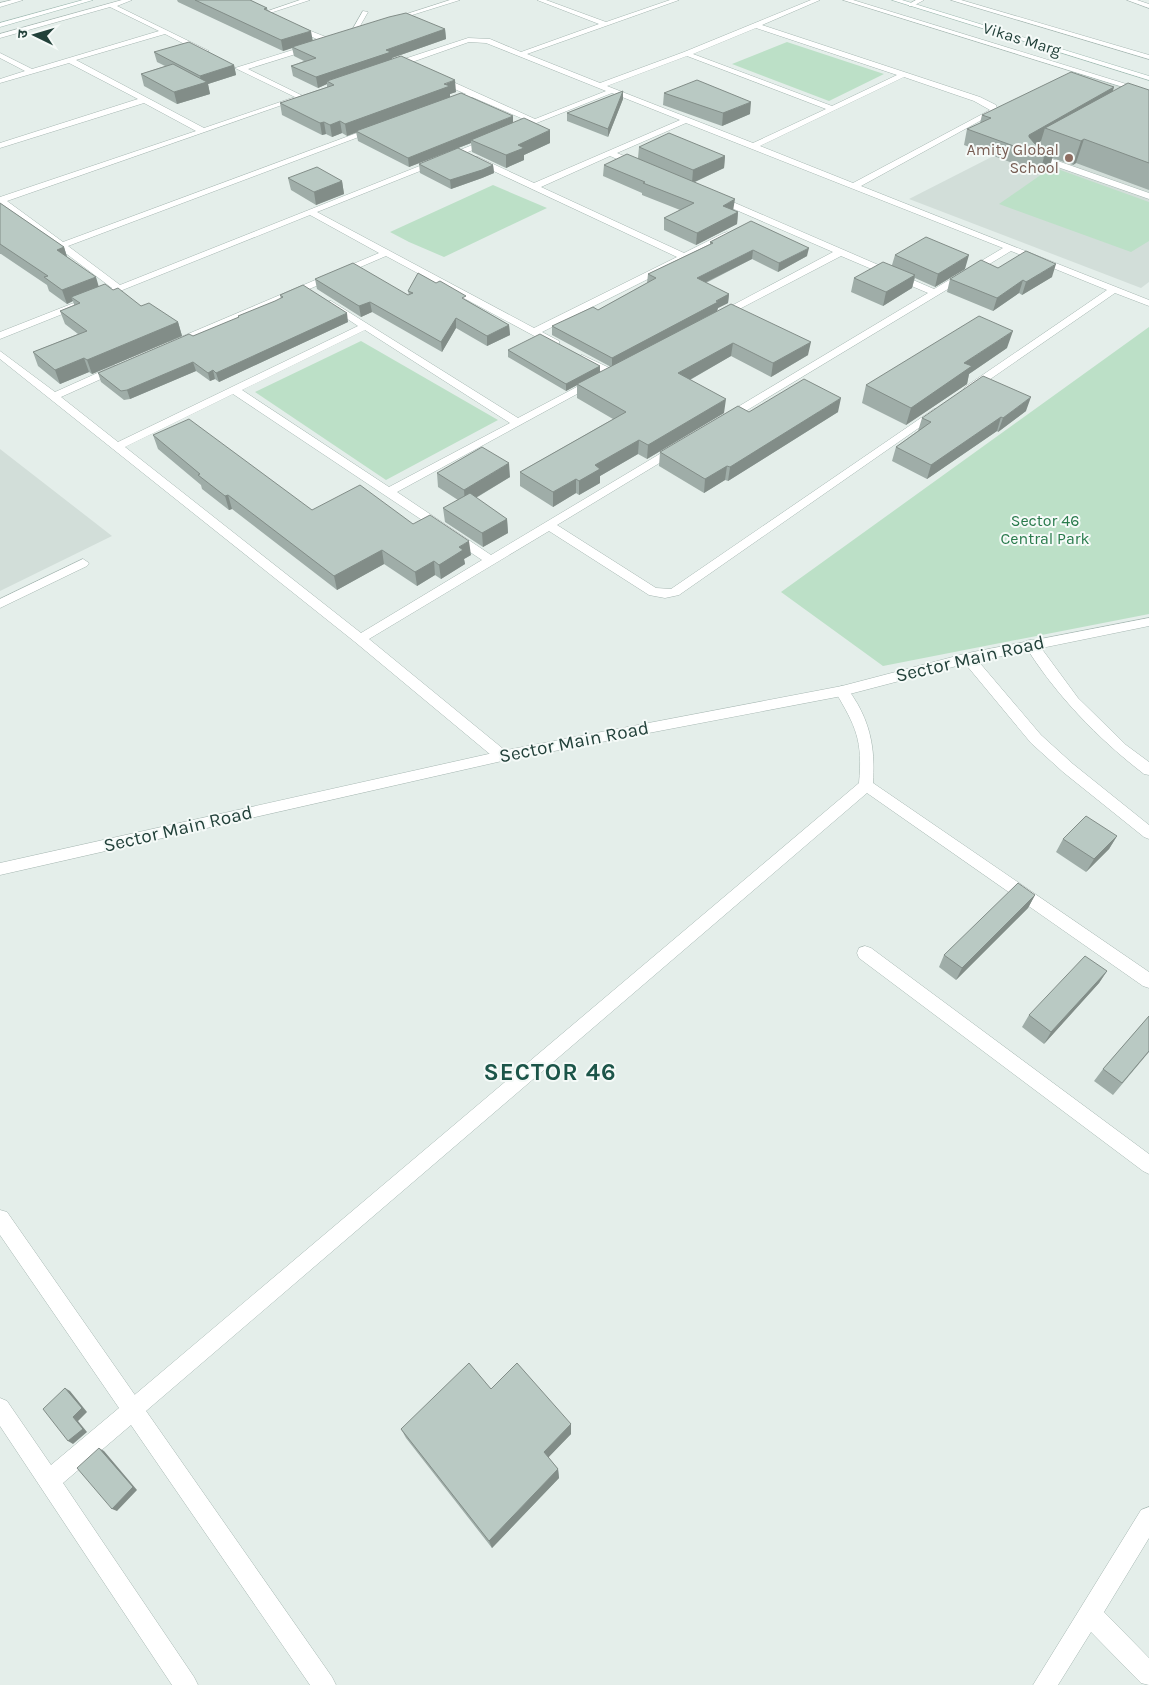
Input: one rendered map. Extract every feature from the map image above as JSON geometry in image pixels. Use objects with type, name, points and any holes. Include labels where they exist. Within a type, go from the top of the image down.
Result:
[{"type":"street","points":[[0,5],[20,0]]},
{"type":"street","points":[[0,18],[67,0]]},
{"type":"street","points":[[0,25],[90,0]]},
{"type":"street","points":[[0,36],[129,0]]},
{"type":"street","points":[[265,13],[307,0]]},
{"type":"street","points":[[382,23],[457,0]]},
{"type":"street","points":[[540,0],[607,25]]},
{"type":"street","points":[[522,54],[676,0]]},
{"type":"street","points":[[600,86],[758,26],[817,0]]},
{"type":"street","points":[[846,0],[1149,93]]},
{"type":"street","name":"Vikas Marg","points":[[895,0],[916,2],[1149,71]]},
{"type":"street","points":[[954,0],[1149,57]]},
{"type":"street","points":[[1130,0],[1149,6]]},
{"type":"street","name":"Vikas Marg","points":[[916,2],[1149,78]]},
{"type":"street","points":[[110,5],[216,57]]},
{"type":"street","points":[[257,10],[274,17]]},
{"type":"street","points":[[354,32],[366,12]]},
{"type":"street","points":[[283,21],[328,41]]},
{"type":"street","points":[[758,26],[987,103],[993,107],[994,111],[854,186]]},
{"type":"street","points":[[345,35],[363,29]]},
{"type":"street","points":[[0,81],[164,32]]},
{"type":"street","points":[[242,70],[336,38]]},
{"type":"street","points":[[384,69],[406,64],[468,40],[478,39],[522,54],[1114,289],[1147,300]]},
{"type":"street","points":[[687,54],[831,108]]},
{"type":"street","points":[[0,55],[32,72]]},
{"type":"street","points":[[70,60],[203,131]]},
{"type":"street","points":[[234,65],[301,97]]},
{"type":"street","points":[[428,74],[536,122]]},
{"type":"street","points":[[754,146],[902,75]]},
{"type":"street","points":[[0,336],[614,90]]},
{"type":"street","points":[[1130,96],[1139,90]]},
{"type":"street","points":[[0,200],[310,94]]},
{"type":"street","points":[[436,107],[472,94]]},
{"type":"street","points":[[0,146],[144,100]]},
{"type":"street","points":[[535,186],[686,120]]},
{"type":"street","points":[[61,246],[383,127]]},
{"type":"street","points":[[1039,146],[1031,150],[1031,154],[1034,157],[1149,196]]},
{"type":"street","points":[[460,152],[685,256]]},
{"type":"street","points":[[610,153],[646,168]]},
{"type":"street","points":[[708,195],[757,220],[841,252],[935,293]]},
{"type":"street","points":[[0,200],[118,288]]},
{"type":"street","points":[[310,212],[560,346]]},
{"type":"street","points":[[534,332],[736,231]]},
{"type":"street","points":[[711,428],[1010,248]]},
{"type":"street","points":[[709,322],[841,252]]},
{"type":"street","points":[[160,350],[386,253]]},
{"type":"street","points":[[304,287],[518,423]]},
{"type":"street","points":[[960,395],[1114,289]]},
{"type":"street","points":[[118,446],[365,326]]},
{"type":"street","points":[[0,354],[360,639],[502,756]]},
{"type":"street","points":[[388,492],[616,371],[577,355]]},
{"type":"street","points":[[52,396],[124,365]]},
{"type":"street","points":[[233,389],[491,560]]},
{"type":"street","points":[[548,526],[653,592],[665,594],[676,592],[944,406]]},
{"type":"street","points":[[360,639],[686,443]]},
{"type":"street","points":[[0,604],[83,563]]},
{"type":"street","name":"Sector Main Road","points":[[0,869],[502,756],[842,691],[968,658],[1149,622]]},
{"type":"street","points":[[1031,644],[1073,701],[1121,749],[1149,770]]},
{"type":"street","points":[[968,658],[1036,739],[1068,768],[1149,833]]},
{"type":"street","points":[[49,1480],[866,785],[869,759],[864,731],[853,704],[842,691]]},
{"type":"street","points":[[866,785],[1149,981]]},
{"type":"street","points":[[864,953],[1149,1165]]},
{"type":"street","points":[[0,1219],[324,1685]]},
{"type":"street","points":[[0,1408],[186,1685]]},
{"type":"street","points":[[1045,1685],[1149,1518]]},
{"type":"street","points":[[1090,1614],[1149,1675]]},
{"type":"shaded area","name":"Amity Global School","points":[[1080,74],[1149,96],[1149,282],[1141,288],[909,199],[1068,118],[1024,103]]},
{"type":"shaded area","points":[[0,449],[112,536],[0,591]]},
{"type":"green space","points":[[787,42],[884,74],[829,101],[732,64]]},
{"type":"green space","points":[[1052,167],[1149,202],[1149,241],[1131,252],[999,204]]},
{"type":"green space","points":[[493,185],[547,208],[444,257],[390,232]]},
{"type":"green space","name":"Sector 46 Central Park","points":[[1149,327],[1149,614],[883,666],[781,592]]},
{"type":"green space","points":[[361,341],[498,420],[386,480],[255,392]]},
{"type":"building","points":[[195,0],[250,0],[267,8],[264,9],[311,31],[281,40]]},
{"type":"building","points":[[406,13],[445,29],[386,50],[391,52],[316,77],[291,66],[316,58],[292,47]]},
{"type":"building","points":[[189,42],[234,65],[200,76],[154,52]]},
{"type":"building","points":[[401,56],[455,80],[444,84],[450,86],[345,124],[340,121],[330,125],[324,122],[320,123],[280,103],[334,85],[327,81]]},
{"type":"building","points":[[173,64],[207,82],[174,92],[141,74]]},
{"type":"building","points":[[1071,72],[1114,87],[1029,135],[1036,145],[1054,151],[1044,157],[967,129],[991,118],[982,115]]},
{"type":"building","points":[[697,80],[751,102],[723,113],[664,93]]},
{"type":"building","points":[[1128,83],[1149,90],[1149,163],[1084,139],[1081,141],[1045,128]]},
{"type":"building","points":[[623,91],[608,129],[567,113]]},
{"type":"building","points":[[461,93],[513,116],[408,158],[356,131]]},
{"type":"building","points":[[524,118],[550,130],[518,145],[524,148],[506,155],[471,140]]},
{"type":"building","points":[[669,133],[725,156],[693,170],[639,147]]},
{"type":"building","points":[[458,148],[493,165],[450,180],[419,164]]},
{"type":"building","points":[[627,154],[735,199],[723,206],[738,212],[697,233],[664,218],[694,203],[604,165]]},
{"type":"building","points":[[317,167],[342,181],[314,192],[288,178]]},
{"type":"building","points":[[0,203],[64,247],[57,250],[96,277],[62,290],[44,277],[48,276],[0,244]]},
{"type":"building","points":[[751,221],[809,248],[779,263],[753,250],[697,278],[729,294],[716,301],[718,302],[612,358],[552,326],[593,307],[598,310],[656,278],[648,274],[713,243],[710,242]]},
{"type":"building","points":[[926,237],[969,255],[938,274],[895,255]]},
{"type":"building","points":[[1026,251],[1056,264],[1026,282],[1023,280],[997,298],[950,279],[981,260],[998,268]]},
{"type":"building","points":[[883,262],[915,275],[886,292],[854,278]]},
{"type":"building","points":[[353,263],[408,295],[413,293],[408,291],[418,273],[436,283],[440,281],[466,296],[462,298],[509,325],[487,336],[456,318],[441,342],[370,302],[359,306],[315,279]]},
{"type":"building","points":[[105,284],[113,290],[118,288],[141,306],[149,303],[178,322],[87,360],[84,358],[55,370],[33,352],[87,331],[60,311],[80,303],[71,297]]},
{"type":"building","points":[[303,285],[347,313],[216,373],[213,370],[208,373],[193,362],[121,391],[98,373],[189,334],[193,336],[239,317],[283,297],[280,295]]},
{"type":"building","points":[[731,304],[811,342],[773,363],[733,343],[678,373],[726,399],[648,445],[639,440],[595,465],[600,469],[579,481],[576,479],[553,492],[520,472],[626,412],[577,384]]},
{"type":"building","points":[[979,316],[1013,331],[964,363],[972,366],[911,408],[866,385]]},
{"type":"building","points":[[540,334],[600,366],[566,384],[508,350]]},
{"type":"building","points":[[983,376],[1031,397],[1003,418],[1001,417],[931,465],[896,447],[931,422],[922,418]]},
{"type":"building","points":[[804,379],[841,398],[730,467],[727,466],[705,479],[660,452],[738,406],[749,412]]},
{"type":"building","points":[[189,419],[312,510],[360,485],[413,524],[430,515],[469,541],[459,547],[463,550],[439,565],[434,561],[415,572],[382,550],[334,576],[228,495],[225,496],[198,475],[200,474],[153,435]]},
{"type":"building","points":[[482,447],[509,463],[464,490],[437,473]]},
{"type":"building","points":[[470,493],[507,519],[482,533],[443,508]]},
{"type":"building","points":[[1086,816],[1117,836],[1094,859],[1063,839]]},
{"type":"building","points":[[1018,883],[1035,895],[962,968],[944,955]]},
{"type":"building","points":[[1085,956],[1107,971],[1051,1032],[1029,1015]]},
{"type":"building","points":[[1149,1016],[1149,1051],[1122,1083],[1103,1069]]},
{"type":"building","points":[[469,1363],[491,1389],[517,1363],[571,1424],[544,1452],[558,1469],[489,1541],[401,1429]]},
{"type":"building","points":[[65,1388],[82,1408],[73,1417],[83,1429],[68,1441],[43,1409]]},
{"type":"building","points":[[99,1448],[133,1487],[112,1509],[77,1468]]},
{"type":"place","name":"Amity Global School","points":[[1069,158]]},
{"type":"district","name":"SECTOR 46","points":[[550,1072]]}]
